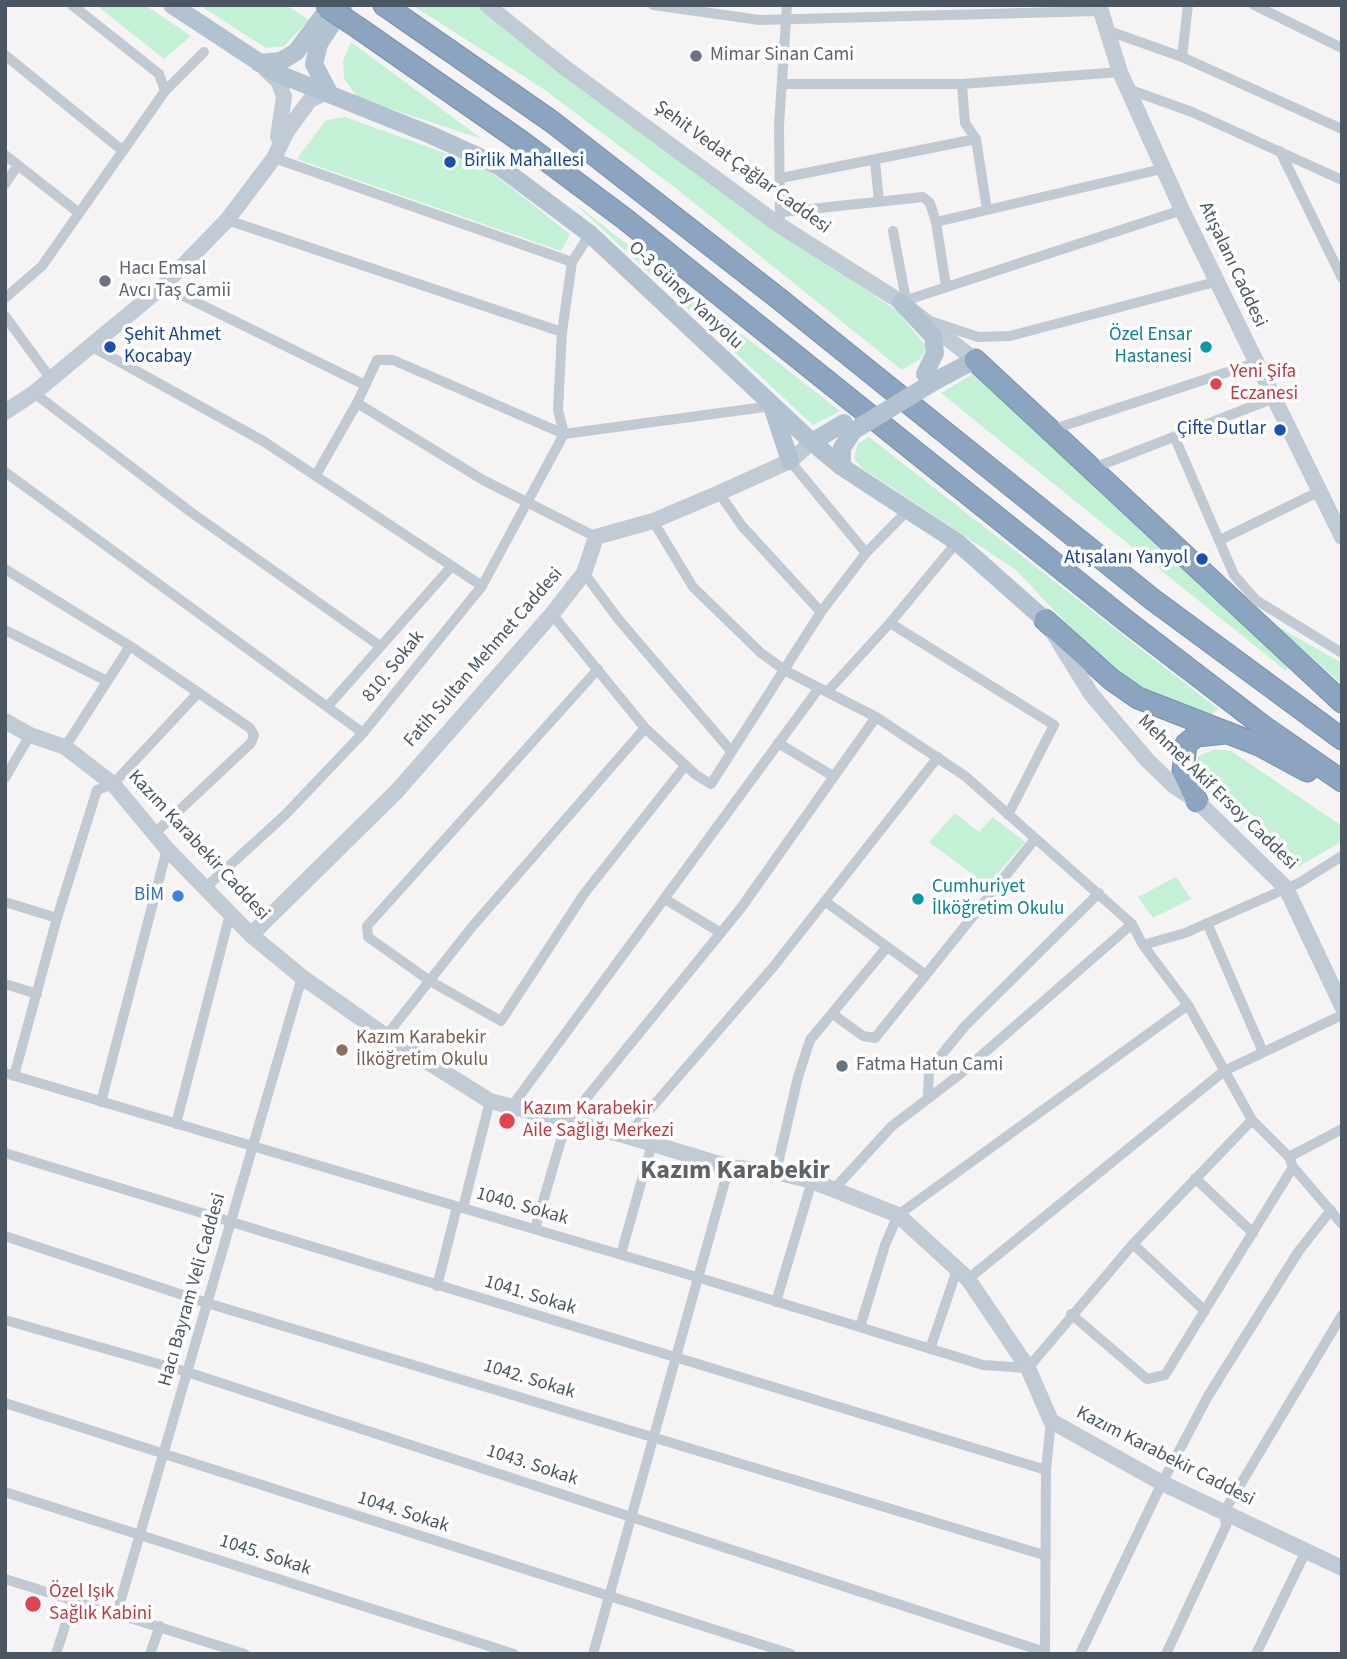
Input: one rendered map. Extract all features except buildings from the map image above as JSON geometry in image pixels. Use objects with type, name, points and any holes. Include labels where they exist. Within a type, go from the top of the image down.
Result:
[{"type":"highway","points":[[325,5],[522,142],[645,235],[1125,620],[1267,729],[1342,780]]},
{"type":"highway","points":[[384,5],[562,129],[800,315],[1152,599],[1342,739]]},
{"type":"highway","points":[[975,360],[1048,431],[1342,702]]},
{"type":"highway","points":[[1045,620],[1112,680],[1138,698],[1259,745],[1342,792]]},
{"type":"highway","points":[[1197,801],[1183,772],[1185,744],[1189,739],[1202,734],[1230,733]]},
{"type":"main road","points":[[172,5],[258,63],[279,82],[284,97],[274,158]]},
{"type":"main road","points":[[258,63],[281,61],[296,52],[331,5]]},
{"type":"main road","points":[[5,412],[34,393],[163,286],[228,220],[274,158],[287,131],[303,108],[310,100],[328,92],[314,64],[318,44],[344,5]]},
{"type":"main road","name":"Şehit Vedat Çağlar Caddesi","points":[[487,5],[564,67],[780,219],[903,301],[975,360]]},
{"type":"main road","name":"Atışalanı Caddesi","points":[[1099,8],[1120,72],[1166,168],[1215,282],[1342,537]]},
{"type":"main road","name":"O-3 Güney Yanyolu","points":[[258,63],[499,166],[590,234],[772,406],[842,467],[957,542],[1045,620]]},
{"type":"main road","points":[[903,301],[933,336],[935,352],[930,378]]},
{"type":"main road","points":[[596,537],[653,521],[790,461],[812,442],[849,427],[930,378],[975,360]]},
{"type":"main road","points":[[772,406],[790,461]]},
{"type":"main road","points":[[842,467],[842,448],[849,427]]},
{"type":"main road","name":"Fatih Sultan Mehmet Caddesi","points":[[251,935],[397,792],[552,614],[584,573],[596,537]]},
{"type":"main road","name":"Mehmet Akif Ersoy Caddesi","points":[[1045,620],[1091,694],[1115,725],[1165,778],[1197,801],[1286,888],[1342,1006]]},
{"type":"main road","name":"Kazım Karabekir Caddesi","points":[[6,722],[30,735],[65,747],[113,784],[167,849],[251,935],[302,977],[386,1036],[490,1101],[566,1123],[627,1136],[729,1167],[776,1172],[812,1181],[898,1215],[963,1273],[1028,1368],[1051,1422],[1162,1483],[1342,1568]]},
{"type":"street","points":[[72,5],[159,74],[165,91]]},
{"type":"street","points":[[653,5],[760,20],[864,11],[1099,8]]},
{"type":"street","points":[[787,5],[782,84],[780,219],[879,201],[923,197],[930,202],[936,222],[946,286]]},
{"type":"street","points":[[1182,57],[1188,5]]},
{"type":"street","points":[[1254,5],[1342,48]]},
{"type":"street","points":[[1105,30],[1182,57],[1342,129]]},
{"type":"street","points":[[5,298],[42,266],[165,91],[204,52]]},
{"type":"street","points":[[5,55],[123,151]]},
{"type":"street","points":[[782,84],[962,84],[1120,72]]},
{"type":"street","points":[[962,84],[965,123],[976,139],[987,209]]},
{"type":"street","points":[[1128,89],[1192,112],[1342,180]]},
{"type":"street","points":[[781,178],[976,139]]},
{"type":"street","points":[[1280,151],[1342,278]]},
{"type":"street","points":[[5,155],[79,213]]},
{"type":"street","points":[[274,158],[572,262]]},
{"type":"street","points":[[875,161],[879,201]]},
{"type":"street","points":[[5,184],[18,165]]},
{"type":"street","points":[[936,222],[1166,168]]},
{"type":"street","points":[[893,231],[903,301],[1182,210]]},
{"type":"street","points":[[228,220],[562,332]]},
{"type":"street","points":[[564,434],[558,410],[562,332],[572,262],[590,234]]},
{"type":"street","points":[[925,319],[978,337],[1010,336],[1215,282]]},
{"type":"street","points":[[163,286],[365,385]]},
{"type":"street","points":[[5,316],[51,379]]},
{"type":"street","points":[[91,346],[263,441],[482,586]]},
{"type":"street","points":[[316,475],[357,403],[377,360],[393,359],[564,434],[772,406]]},
{"type":"street","points":[[1048,431],[1255,363]]},
{"type":"street","points":[[34,393],[192,513],[380,646]]},
{"type":"street","points":[[1091,469],[1274,398]]},
{"type":"street","points":[[357,403],[483,480],[596,537]]},
{"type":"street","name":"810. Sokak","points":[[206,887],[285,815],[363,733],[482,586],[564,434]]},
{"type":"street","points":[[1175,438],[1234,575],[1256,600],[1342,653]]},
{"type":"street","points":[[790,461],[866,554]]},
{"type":"street","points":[[5,472],[363,733]]},
{"type":"street","points":[[1220,540],[1320,491]]},
{"type":"street","points":[[719,493],[742,526],[821,612]]},
{"type":"street","points":[[552,614],[645,728],[685,766],[711,784],[786,671],[821,612],[866,554],[909,509]]},
{"type":"street","points":[[653,521],[692,587],[761,653],[786,671],[876,717],[965,776],[1132,924],[1143,945],[1188,1005],[1252,1120],[1342,1224]]},
{"type":"street","points":[[512,1106],[778,743],[824,689],[890,623],[957,542]]},
{"type":"street","points":[[328,706],[451,567]]},
{"type":"street","points":[[5,569],[130,646],[250,727],[254,735],[251,743],[154,834]]},
{"type":"street","points":[[584,573],[619,620],[731,751]]},
{"type":"street","points":[[890,623],[1054,725],[1009,814]]},
{"type":"street","points":[[5,630],[107,681]]},
{"type":"street","points":[[65,747],[130,646]]},
{"type":"street","points":[[598,669],[367,926],[368,937],[430,981],[501,1021],[584,894],[685,766]]},
{"type":"street","points":[[10,1075],[37,994],[57,918],[97,790],[113,784],[198,693]]},
{"type":"street","points":[[535,1229],[566,1123],[721,933],[876,717]]},
{"type":"street","points":[[386,1036],[471,928],[645,728]]},
{"type":"street","points":[[5,778],[30,735]]},
{"type":"street","points":[[778,743],[833,776]]},
{"type":"street","points":[[627,1136],[826,902],[938,757]]},
{"type":"street","points":[[834,1015],[863,1036],[875,1038],[1035,839]]},
{"type":"street","points":[[101,1101],[167,849]]},
{"type":"street","points":[[1143,945],[1207,923],[1299,883],[1342,856]]},
{"type":"street","points":[[928,1096],[929,1070],[965,1026],[1099,893]]},
{"type":"street","points":[[665,899],[721,933]]},
{"type":"street","points":[[5,902],[57,918]]},
{"type":"street","points":[[826,902],[926,975]]},
{"type":"street","points":[[176,1124],[230,914]]},
{"type":"street","points":[[1207,923],[1263,1052]]},
{"type":"street","points":[[835,1188],[892,1126],[959,1075],[1132,924]]},
{"type":"street","points":[[776,1172],[797,1077],[810,1040],[834,1015],[887,947]]},
{"type":"street","name":"Hacı Bayram Veli Caddesi","points":[[117,1613],[302,977]]},
{"type":"street","points":[[5,984],[37,994]]},
{"type":"street","points":[[860,1327],[898,1215],[1188,1005]]},
{"type":"street","points":[[930,1349],[963,1273],[1224,1071],[1342,1015]]},
{"type":"street","name":"1040. Sokak","points":[[10,1075],[621,1254],[983,1366],[1028,1368]]},
{"type":"street","points":[[437,1286],[490,1101]]},
{"type":"street","points":[[1028,1368],[1133,1244],[1252,1120]]},
{"type":"street","points":[[1071,1314],[1147,1379],[1165,1375],[1253,1233],[1291,1162],[1342,1129]]},
{"type":"street","points":[[621,1254],[652,1144]]},
{"type":"street","name":"1041. Sokak","points":[[5,1153],[230,1224],[1046,1470]]},
{"type":"street","points":[[593,1654],[729,1167]]},
{"type":"street","points":[[1195,1178],[1253,1233]]},
{"type":"street","points":[[776,1301],[812,1181]]},
{"type":"street","points":[[1080,1654],[1162,1483],[1208,1396],[1298,1252],[1331,1210]]},
{"type":"street","name":"1042. Sokak","points":[[5,1236],[207,1303],[1044,1555]]},
{"type":"street","points":[[1133,1244],[1205,1311]]},
{"type":"street","points":[[1167,1654],[1226,1526],[1224,1512],[1342,1315]]},
{"type":"street","name":"1043. Sokak","points":[[5,1320],[187,1372],[1045,1653]]},
{"type":"street","name":"1044. Sokak","points":[[5,1403],[163,1456],[791,1654]]},
{"type":"street","points":[[1045,1653],[1046,1470],[1051,1422]]},
{"type":"street","name":"1045. Sokak","points":[[5,1492],[514,1654]]},
{"type":"street","points":[[1256,1654],[1306,1551]]},
{"type":"street","points":[[5,1579],[245,1654]]},
{"type":"street","points":[[56,1654],[73,1601]]},
{"type":"street","points":[[150,1654],[160,1626]]},
{"type":"green space","points":[[96,5],[145,5],[191,36],[164,59]]},
{"type":"green space","points":[[199,5],[286,5],[309,20],[284,46],[266,48]]},
{"type":"green space","points":[[412,5],[484,5],[703,177],[897,311],[927,347],[921,358],[902,370],[678,190],[542,88]]},
{"type":"green space","points":[[351,42],[482,139],[358,98],[344,79],[343,60]]},
{"type":"green space","points":[[345,117],[486,168],[570,234],[561,251],[297,159],[326,120]]},
{"type":"green space","points":[[573,202],[840,411],[813,425]]},
{"type":"green space","points":[[976,372],[1290,661],[1286,671],[941,393]]},
{"type":"green space","points":[[869,437],[1218,709],[1207,718],[1136,690],[1100,659],[1016,570],[862,468],[854,458],[858,443]]},
{"type":"green space","points":[[1275,625],[1342,663],[1342,684]]},
{"type":"green space","points":[[1215,749],[1231,751],[1342,826],[1342,841],[1298,867],[1283,862],[1201,784],[1194,768],[1199,756]]},
{"type":"green space","points":[[955,813],[979,832],[993,817],[1025,842],[987,885],[929,842]]},
{"type":"green space","points":[[1176,877],[1191,899],[1153,918],[1138,897]]},
{"type":"place","name":"Mimar Sinan Cami","points":[[696,56]]},
{"type":"place","name":"Birlik Mahallesi","points":[[450,162]]},
{"type":"place","name":"Hacı Emsal Avcı Taş Camii","points":[[105,281]]},
{"type":"place","name":"Şehit Ahmet Kocabay","points":[[110,347]]},
{"type":"place","name":"Özel Ensar Hastanesi","points":[[1206,347]]},
{"type":"place","name":"Yeni Şifa Eczanesi","points":[[1216,384]]},
{"type":"place","name":"Çifte Dutlar","points":[[1280,430]]},
{"type":"place","name":"Atışalanı Yanyol","points":[[1202,559]]},
{"type":"place","name":"BİM","points":[[178,896]]},
{"type":"place","name":"Cumhuriyet İlköğretim Okulu","points":[[918,899]]},
{"type":"place","name":"Kazım Karabekir İlköğretim Okulu","points":[[342,1050]]},
{"type":"place","name":"Fatma Hatun Cami","points":[[842,1066]]},
{"type":"place","name":"Kazım Karabekir Aile Sağlığı Merkezi","points":[[507,1121]]},
{"type":"place","name":"Özel Işık Sağlık Kabini","points":[[33,1604]]},
{"type":"district","name":"Kazım Karabekir","points":[[735,1172]]}]
